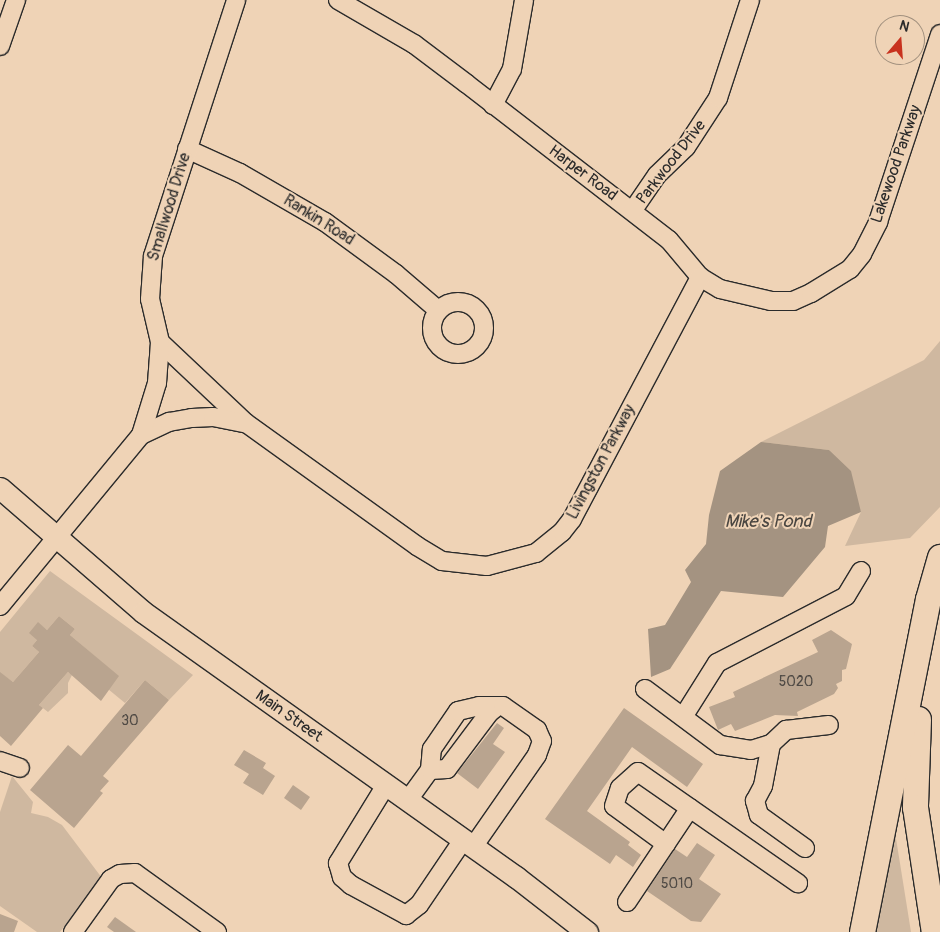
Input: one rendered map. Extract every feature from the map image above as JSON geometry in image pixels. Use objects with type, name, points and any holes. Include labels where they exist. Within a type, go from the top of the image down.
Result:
[{"type":"highway","points":[[862,932],[928,599],[940,557]]},
{"type":"highway","points":[[934,932],[919,843],[914,774],[920,701],[940,598]]},
{"type":"highway","points":[[905,715],[902,766],[904,826],[921,932]]},
{"type":"main road","name":"Main Street","points":[[0,488],[143,612],[468,843],[587,932]]},
{"type":"street","points":[[0,46],[16,0]]},
{"type":"street","name":"Smallwood Drive","points":[[0,606],[142,435],[157,383],[160,342],[153,322],[150,274],[187,149],[236,0]]},
{"type":"street","name":"Harper Road","points":[[338,0],[414,44],[633,210],[669,240],[700,277],[720,289],[771,301],[793,301],[834,281]]},
{"type":"street","points":[[493,105],[512,69],[524,0]]},
{"type":"street","name":"Parkwood Drive","points":[[633,210],[657,175],[686,147],[718,98],[750,0]]},
{"type":"street","name":"Lakewood Parkway","points":[[834,281],[850,269],[862,254],[878,222],[940,34]]},
{"type":"street","name":"Rankin Road","points":[[187,149],[240,174],[325,222],[396,274],[438,310]]},
{"type":"street","name":"Livingston Parkway","points":[[160,342],[246,424],[442,561],[487,566],[523,559],[550,543],[572,519],[700,277]]},
{"type":"street","name":"Livingston Parkway","points":[[142,435],[169,422],[192,418],[212,417],[246,424]]},
{"type":"street","points":[[683,716],[717,663],[846,596],[861,571]]},
{"type":"street","points":[[644,689],[720,744],[751,750],[771,744],[786,730],[829,725]]},
{"type":"street","points":[[386,784],[340,857],[338,869],[351,885],[406,916],[419,905],[537,755],[542,740],[537,730],[479,706],[458,711],[432,749],[434,770]]},
{"type":"street","points":[[408,800],[434,770],[447,769],[489,711]]},
{"type":"street","points":[[771,744],[762,786],[755,801],[759,816],[805,848]]},
{"type":"street","points":[[0,761],[20,768]]},
{"type":"street","points":[[666,844],[614,806],[620,788],[638,772],[798,883]]},
{"type":"street","points":[[627,902],[690,808]]},
{"type":"street","points":[[73,932],[111,879],[120,874],[135,874],[217,932]]},
{"type":"shaded area","points":[[940,341],[940,507],[910,538],[845,546],[861,512],[829,450],[761,442],[924,360]]},
{"type":"shaded area","points":[[50,571],[193,675],[169,700],[145,680],[125,703],[108,689],[118,676],[70,635],[75,629],[59,616],[47,630],[38,623],[37,640],[32,646],[39,652],[13,682],[0,673],[0,632]]},
{"type":"shaded area","points":[[68,672],[72,675],[68,683],[68,693],[48,712],[39,705]]},
{"type":"shaded area","points":[[12,776],[33,802],[31,813],[48,817],[62,825],[102,878],[60,932],[37,932],[0,906],[0,812]]},
{"type":"shaded area","points":[[894,826],[911,932],[867,932]]},
{"type":"water","name":"Mike's Pond","points":[[761,442],[829,450],[851,471],[861,512],[828,526],[825,547],[783,597],[721,591],[670,669],[651,677],[648,629],[665,625],[691,582],[685,570],[706,544],[709,515],[720,471]]},
{"type":"building","points":[[59,616],[75,629],[70,635],[119,676],[101,701],[68,672],[39,705],[43,708],[11,746],[0,736],[0,672],[13,682],[39,652],[32,646],[37,640],[29,633],[38,622],[47,630]]},
{"type":"building","points":[[831,630],[852,644],[846,669],[842,670],[842,681],[836,684],[838,688],[834,694],[797,712],[798,716],[775,715],[735,731],[731,724],[718,730],[709,707],[735,697],[733,692],[818,652],[812,640]]},
{"type":"building","points":[[145,680],[169,700],[103,776],[109,781],[100,791],[103,793],[74,828],[30,790],[68,745],[81,756]]},
{"type":"building","points":[[624,708],[703,764],[687,787],[632,747],[587,811],[630,842],[628,845],[641,855],[633,867],[616,855],[610,864],[545,819]]},
{"type":"building","points":[[497,723],[504,728],[493,744],[505,752],[478,789],[457,773]]},
{"type":"building","points":[[244,750],[266,763],[263,768],[275,776],[263,795],[243,783],[249,774],[234,765]]},
{"type":"building","points":[[293,785],[310,797],[301,810],[284,798]]},
{"type":"building","points":[[697,843],[715,855],[699,879],[721,894],[701,922],[691,921],[647,891],[675,849],[687,857]]},
{"type":"building","points":[[0,914],[18,921],[14,932],[0,932]]},
{"type":"building","points":[[115,917],[136,932],[114,932],[107,927]]}]
